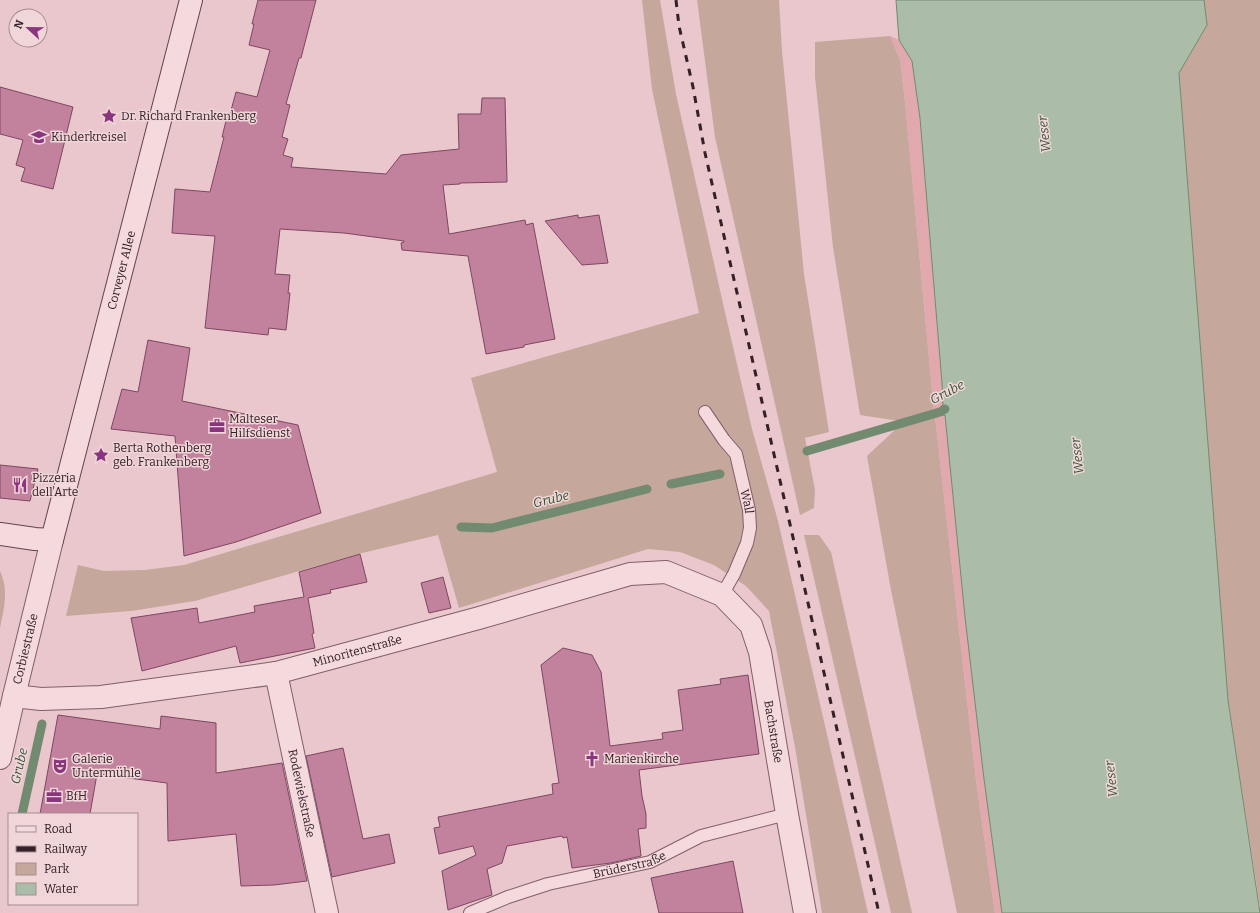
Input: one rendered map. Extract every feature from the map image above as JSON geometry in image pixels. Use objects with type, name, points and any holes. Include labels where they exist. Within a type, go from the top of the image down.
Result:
[{"type":"street","name":"Corveyer Allee","points":[[52,540],[191,0]]},
{"type":"street","points":[[0,534],[52,540]]},
{"type":"street","name":"Corbiestraße","points":[[0,758],[2,735],[14,696],[52,540]]},
{"type":"street","name":"Minoritenstraße","points":[[14,696],[42,699],[101,696],[276,674],[486,616],[630,574],[666,572],[693,582]]},
{"type":"street","name":"Bachstraße","points":[[693,582],[722,595],[750,625],[760,652],[805,913]]},
{"type":"street","name":"Rodewiekstraße","points":[[276,674],[327,913]]},
{"type":"lane","name":"Wall","points":[[705,412],[724,440],[736,454],[749,510],[750,528],[745,550],[722,595]]},
{"type":"lane","name":"Brüderstraße","points":[[470,913],[508,897],[548,884],[650,862],[701,836],[787,814]]},
{"type":"green space","points":[[642,0],[660,0],[676,94],[724,308],[752,429],[778,521],[868,913],[822,913],[795,747],[769,611],[746,586],[714,565],[680,552],[648,549],[459,608],[438,535],[362,553],[195,601],[131,611],[66,616],[78,565],[104,571],[145,570],[184,565],[497,472],[471,378],[699,313],[652,89]]},
{"type":"green space","points":[[697,0],[779,0],[782,51],[804,274],[829,432],[805,438],[815,490],[814,508],[800,515],[715,137]]},
{"type":"green space","points":[[1204,0],[1260,0],[1260,907],[1228,700],[1179,73],[1207,25]]},
{"type":"green space","points":[[890,36],[900,59],[905,101],[934,412],[899,421],[860,415],[833,247],[815,77],[815,42]]},
{"type":"green space","points":[[935,416],[976,780],[995,913],[957,913],[891,590],[867,456],[899,426]]},
{"type":"green space","points":[[804,535],[819,535],[831,552],[912,913],[891,913]]},
{"type":"green space","points":[[0,571],[3,578],[5,600],[0,628]]},
{"type":"sand","points":[[890,36],[899,40],[912,61],[920,118],[942,383],[943,405],[934,412],[905,101],[900,59]]},
{"type":"sand","points":[[945,415],[984,779],[1002,913],[995,913],[976,780],[935,416]]},
{"type":"water","name":"Weser","points":[[896,0],[1204,0],[1207,25],[1179,73],[1228,700],[1260,913],[1002,913],[984,779],[965,617],[945,415],[935,416],[934,412],[943,405],[942,383],[920,118],[912,61],[899,40]]},
{"type":"building","points":[[258,0],[316,0],[301,58],[299,58],[286,104],[290,105],[282,137],[288,139],[283,155],[293,158],[291,167],[386,174],[401,155],[459,149],[458,114],[481,114],[482,98],[505,98],[507,182],[460,183],[443,185],[449,234],[525,220],[526,225],[533,223],[555,339],[524,345],[524,347],[486,354],[468,256],[402,250],[401,243],[404,241],[344,233],[280,229],[275,274],[290,275],[288,293],[290,293],[286,330],[269,328],[268,335],[205,328],[215,236],[172,233],[175,189],[210,192],[224,137],[222,137],[228,113],[230,114],[236,92],[257,97],[270,50],[249,45]]},
{"type":"building","name":"Kinderkreisel","points":[[0,87],[73,107],[53,189],[21,181],[25,168],[16,165],[23,140],[0,134]]},
{"type":"building","points":[[578,215],[578,218],[599,215],[608,263],[582,265],[545,221]]},
{"type":"building","points":[[148,340],[190,348],[182,401],[298,425],[321,513],[236,542],[184,556],[175,436],[111,429],[122,389],[138,392]]},
{"type":"building","points":[[0,465],[38,469],[30,501],[0,498]]},
{"type":"building","points":[[360,554],[367,582],[330,590],[331,593],[308,598],[315,648],[240,663],[236,646],[142,671],[131,618],[197,608],[199,623],[255,612],[254,606],[304,597],[299,572]]},
{"type":"building","points":[[443,577],[451,608],[429,613],[421,583]]},
{"type":"building","points":[[563,648],[592,655],[601,672],[610,746],[663,739],[662,733],[683,730],[678,690],[721,684],[720,679],[748,675],[759,754],[639,770],[646,814],[646,828],[638,829],[641,856],[611,863],[572,868],[567,837],[563,838],[562,836],[507,846],[502,863],[487,869],[492,895],[448,910],[442,871],[476,855],[473,846],[439,854],[434,828],[440,827],[438,817],[553,794],[552,784],[559,783],[541,665]]},
{"type":"building","points":[[58,715],[160,729],[161,716],[216,723],[216,773],[282,763],[307,881],[274,885],[241,886],[236,834],[168,841],[167,783],[97,774],[90,813],[40,813]]},
{"type":"building","points":[[343,748],[363,839],[389,834],[395,863],[332,877],[306,756]]},
{"type":"building","points":[[733,861],[743,913],[659,913],[651,878]]},
{"type":"waterway","name":"Grube","points":[[807,451],[940,412],[945,409]]},
{"type":"waterway","name":"Grube","points":[[671,484],[720,474]]},
{"type":"waterway","name":"Grube","points":[[461,527],[492,528],[647,489]]},
{"type":"waterway","name":"Grube","points":[[22,813],[42,724]]},
{"type":"railway","points":[[676,0],[679,26],[693,87],[705,153],[879,913]]},
{"type":"place","name":"Dr. Richard Frankenberg","points":[[109,116]]},
{"type":"place","name":"Kinderkreisel","points":[[39,137]]},
{"type":"place","name":"Malteser Hilfsdienst","points":[[217,426]]},
{"type":"place","name":"Berta Rothenberg geb. Frankenberg","points":[[101,455]]},
{"type":"place","name":"Pizzeria dell'Arte","points":[[20,485]]},
{"type":"place","name":"Marienkirche","points":[[592,759]]},
{"type":"place","name":"Galerie Untermühle","points":[[60,766]]},
{"type":"place","name":"BfH","points":[[54,796]]}]
